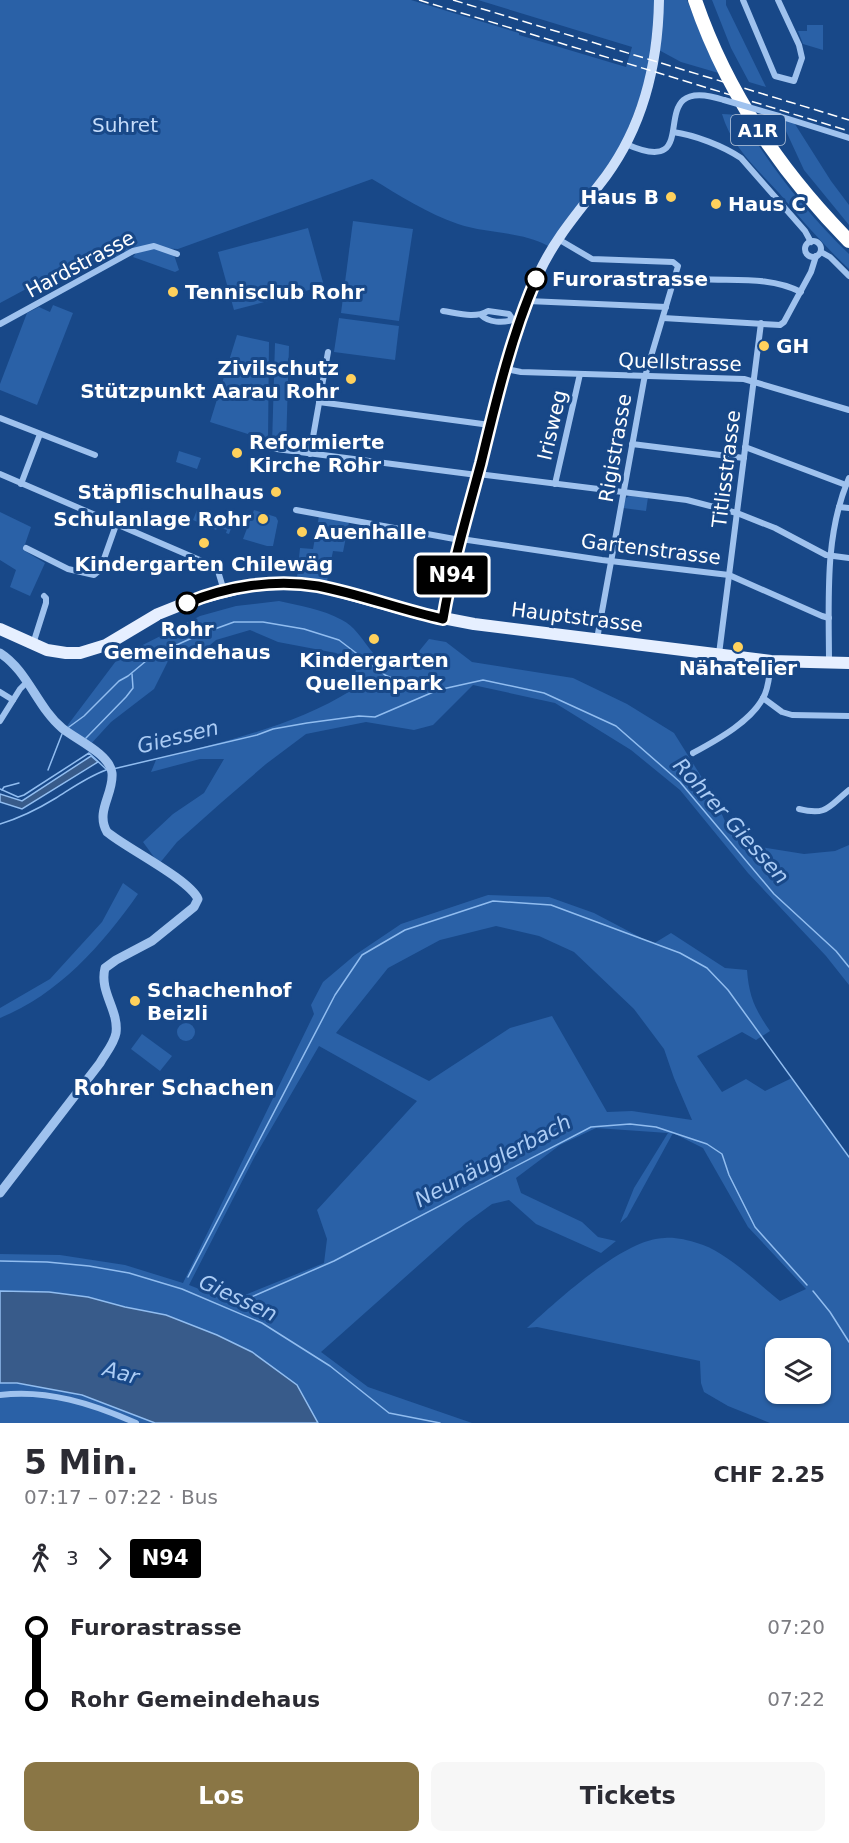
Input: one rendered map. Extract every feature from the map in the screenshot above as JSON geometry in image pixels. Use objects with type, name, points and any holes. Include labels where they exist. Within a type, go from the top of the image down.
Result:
[{"type":"highway","name":"A1R","points":[[695,0],[719,57],[754,122],[798,185],[849,242]]},
{"type":"highway","name":"A1R","points":[[705,0],[726,53],[765,124],[806,181],[849,230]]},
{"type":"main road","points":[[443,619],[446,596],[517,321],[557,239],[606,176],[626,144],[641,112],[657,49],[659,0]]},
{"type":"main road","name":"Hauptstrasse","points":[[0,629],[33,645],[66,653],[91,651],[112,642],[158,614],[193,600],[224,591],[259,585],[296,584],[335,590],[443,619],[771,661],[849,663]]},
{"type":"street","points":[[743,0],[775,76],[794,81],[802,58],[799,45],[778,0]]},
{"type":"street","points":[[626,144],[639,150],[655,153],[667,148],[671,142],[677,108],[686,99],[699,94],[710,95],[849,138]]},
{"type":"street","points":[[673,132],[728,150],[741,158],[805,231],[811,242]]},
{"type":"street","name":"Rigistrasse","points":[[557,239],[592,259],[673,262],[678,266],[645,376],[597,639]]},
{"type":"street","points":[[663,318],[780,325],[801,292],[814,265],[818,254],[820,245],[811,242],[806,246],[806,251],[810,256],[818,254],[830,257],[849,276]]},
{"type":"street","name":"Hardstrasse","points":[[0,324],[133,251],[154,246],[177,254]]},
{"type":"street","points":[[676,276],[764,282],[801,292]]},
{"type":"street","points":[[528,301],[666,307]]},
{"type":"street","points":[[443,311],[481,315],[488,311],[509,314],[517,321]]},
{"type":"street","name":"Titlisstrasse","points":[[718,654],[761,323]]},
{"type":"street","points":[[310,454],[328,352]]},
{"type":"street","name":"Quellstrasse","points":[[506,369],[521,372],[744,380],[849,410]]},
{"type":"street","name":"Irisweg","points":[[555,484],[580,374]]},
{"type":"street","points":[[319,402],[490,425]]},
{"type":"street","points":[[0,418],[95,455]]},
{"type":"street","points":[[21,484],[40,434]]},
{"type":"street","points":[[632,444],[744,458]]},
{"type":"street","points":[[745,447],[848,482],[839,507],[831,557],[830,663]]},
{"type":"street","points":[[269,448],[687,500],[737,513],[775,528],[831,557],[849,558]]},
{"type":"street","points":[[0,474],[208,564],[218,571],[224,591]]},
{"type":"street","points":[[839,507],[849,508]]},
{"type":"street","name":"Gartenstrasse","points":[[296,510],[461,539],[611,561],[729,575],[829,618]]},
{"type":"street","points":[[26,548],[69,569],[94,575],[100,570],[116,525]]},
{"type":"street","points":[[33,645],[46,603],[44,596]]},
{"type":"street","points":[[0,653],[14,665],[57,724],[94,750],[111,769],[112,776],[103,813],[103,826],[107,832],[180,881],[196,895],[197,903],[152,941],[105,968],[103,985],[116,1024],[116,1034],[99,1063],[0,1193]]},
{"type":"street","points":[[693,753],[739,724],[763,698],[771,661]]},
{"type":"street","points":[[0,722],[27,682]]},
{"type":"street","points":[[0,692],[13,700]]},
{"type":"street","points":[[763,698],[782,712],[792,715],[849,716]]},
{"type":"street","points":[[799,809],[819,813],[849,790]]},
{"type":"street","points":[[0,1395],[57,1396],[91,1405],[136,1423]]},
{"type":"green space","name":"Suhret","points":[[0,0],[411,0],[626,67],[632,47],[478,0],[687,0],[709,54],[722,74],[681,62],[657,49],[623,141],[614,157],[548,246],[516,235],[469,227],[447,220],[372,179],[178,249],[154,248],[174,255],[179,270],[175,272],[133,257],[136,253],[126,257],[67,267],[0,303]]},
{"type":"green space","points":[[712,0],[726,0],[726,5],[766,87],[749,82],[731,48]]},
{"type":"green space","points":[[807,25],[823,25],[823,50],[803,44],[798,31],[807,31]]},
{"type":"green space","points":[[722,114],[740,115],[763,152],[790,188],[849,254],[849,269],[821,241],[738,147]]},
{"type":"green space","points":[[779,116],[793,121],[849,205],[849,225],[804,170]]},
{"type":"green space","points":[[353,221],[413,229],[399,321],[341,313]]},
{"type":"green space","points":[[308,228],[324,286],[234,310],[218,252]]},
{"type":"green space","points":[[53,305],[73,313],[37,405],[0,390],[0,384],[27,313],[39,307],[50,312]]},
{"type":"green space","points":[[339,318],[399,326],[395,360],[334,352]]},
{"type":"green space","points":[[237,335],[269,342],[268,440],[261,445],[251,435],[210,422]]},
{"type":"green space","points":[[275,343],[289,346],[286,447],[272,445]]},
{"type":"green space","points":[[179,451],[201,458],[197,469],[176,462]]},
{"type":"green space","points":[[629,496],[648,497],[646,511],[623,508]]},
{"type":"green space","points":[[197,510],[232,526],[229,534],[226,533],[227,530],[218,527],[216,530],[193,520]]},
{"type":"green space","points":[[254,510],[276,517],[278,521],[273,546],[243,539]]},
{"type":"green space","points":[[0,512],[31,527],[23,550],[45,563],[30,596],[10,587],[16,570],[0,560]]},
{"type":"green space","points":[[319,516],[349,522],[343,552],[333,551],[327,581],[297,578],[300,548],[313,549]]},
{"type":"green space","points":[[279,601],[319,610],[342,620],[351,626],[377,658],[395,666],[407,666],[429,639],[446,642],[472,662],[573,678],[627,704],[674,733],[714,797],[729,830],[761,847],[804,854],[835,851],[849,845],[849,985],[826,956],[748,873],[680,790],[631,750],[555,703],[473,685],[433,725],[414,730],[366,722],[306,734],[266,764],[222,802],[177,842],[159,864],[143,842],[173,814],[204,793],[224,759],[200,759],[151,772],[156,760],[257,732],[306,714],[352,690],[357,664],[336,653],[278,642],[250,630],[216,640],[198,655],[168,661],[154,689],[111,722],[89,746],[64,730],[119,657],[200,616],[236,606]]},
{"type":"green space","points":[[123,883],[138,894],[94,949],[60,982],[41,996],[0,1018],[0,1008],[50,979],[102,922]]},
{"type":"green space","points":[[488,895],[549,897],[594,913],[653,944],[671,933],[725,968],[747,970],[749,988],[754,1002],[770,1031],[756,1040],[742,1032],[697,1056],[722,1092],[746,1079],[765,1091],[792,1078],[849,1157],[849,1423],[770,1423],[728,1406],[704,1392],[701,1383],[700,1361],[537,1327],[527,1328],[611,1259],[630,1248],[665,1238],[693,1242],[719,1253],[780,1301],[806,1289],[748,1227],[703,1148],[673,1133],[627,1217],[620,1223],[634,1188],[668,1133],[596,1128],[560,1145],[516,1178],[521,1193],[582,1222],[598,1237],[616,1241],[601,1253],[536,1224],[509,1200],[492,1204],[466,1223],[321,1352],[368,1387],[472,1423],[318,1423],[297,1385],[125,1307],[88,1297],[49,1292],[0,1291],[0,1254],[60,1255],[125,1265],[183,1283],[314,1014],[311,1005],[323,982],[355,955],[401,924]],"holes":[[[496,926],[539,936],[574,952],[634,1009],[664,1049],[692,1120],[632,1111],[607,1112],[552,1016],[510,1028],[429,1081],[336,1033],[388,968],[440,940]],[[319,1046],[417,1101],[317,1210],[327,1239],[324,1263],[230,1301],[189,1285],[254,1158]]]},
{"type":"green space","points":[[186,1023],[192,1026],[195,1032],[192,1038],[186,1041],[180,1038],[177,1032],[180,1026]]},
{"type":"green space","points":[[142,1034],[172,1056],[160,1071],[131,1049]]},
{"type":"green space","points":[[0,1383],[60,1390],[155,1423],[0,1423]]},
{"type":"water","points":[[91,756],[98,762],[22,809],[0,802],[0,794],[22,801]]},
{"type":"water","name":"Aar","points":[[0,1291],[49,1292],[88,1297],[166,1315],[217,1335],[252,1352],[297,1385],[318,1423],[155,1423],[82,1395],[17,1383],[0,1383]]},
{"type":"waterway","points":[[69,727],[84,716],[119,681],[152,656],[234,622],[263,622],[304,629],[339,640],[385,675],[405,684]]},
{"type":"waterway","points":[[86,738],[133,688],[132,674]]},
{"type":"waterway","name":"Rohrer Giessen","points":[[113,769],[257,735],[273,729],[359,716],[375,717],[438,690],[483,680],[544,693],[616,726],[680,782],[774,894],[836,951],[849,967]]},
{"type":"waterway","points":[[48,770],[62,734]]},
{"type":"waterway","points":[[0,789],[18,797],[24,795],[89,753],[107,770]]},
{"type":"waterway","name":"Giessen","points":[[0,824],[36,809],[86,779],[106,770]]},
{"type":"waterway","points":[[2,790],[4,787],[19,783]]},
{"type":"waterway","points":[[188,1277],[335,995],[362,955],[405,930],[493,901],[551,905],[680,953],[707,968],[728,990],[849,1157]]},
{"type":"waterway","name":"Neunäuglerbach","points":[[240,1302],[334,1261],[591,1127],[630,1124],[656,1127],[707,1144],[722,1154],[729,1175],[755,1227],[807,1285]]},
{"type":"waterway","name":"Giessen","points":[[0,1261],[89,1266],[129,1273],[182,1289],[262,1323],[330,1366],[389,1413],[440,1423]]},
{"type":"waterway","name":"Neunäuglerbach","points":[[813,1291],[849,1342]]},
{"type":"railway","points":[[419,0],[849,131]]},
{"type":"railway","points":[[453,0],[849,120]]},
{"type":"bus line","name":"N94","points":[[187,603],[248,586],[290,583],[319,586],[443,619],[449,583],[497,401],[520,322],[536,279]]},
{"type":"place","name":"Haus B","points":[[671,197]]},
{"type":"place","name":"Haus C","points":[[716,204]]},
{"type":"place","name":"Furorastrasse","points":[[536,279]]},
{"type":"place","name":"Tennisclub Rohr","points":[[173,292]]},
{"type":"place","name":"GH","points":[[764,346]]},
{"type":"place","name":"Zivilschutz Stützpunkt Aarau Rohr","points":[[351,379]]},
{"type":"place","name":"Reformierte Kirche Rohr","points":[[237,453]]},
{"type":"place","name":"Stäpflischulhaus","points":[[276,492]]},
{"type":"place","name":"Schulanlage Rohr","points":[[263,519]]},
{"type":"place","name":"Auenhalle","points":[[302,532]]},
{"type":"place","name":"Kindergarten Chilewäg","points":[[204,543]]},
{"type":"place","name":"Rohr Gemeindehaus","points":[[187,603]]},
{"type":"place","name":"Kindergarten Quellenpark","points":[[374,639]]},
{"type":"place","name":"Nähatelier","points":[[738,647]]},
{"type":"place","name":"Schachenhof Beizli","points":[[135,1001]]},
{"type":"district","name":"Rohrer Schachen","points":[[174,1088]]}]
